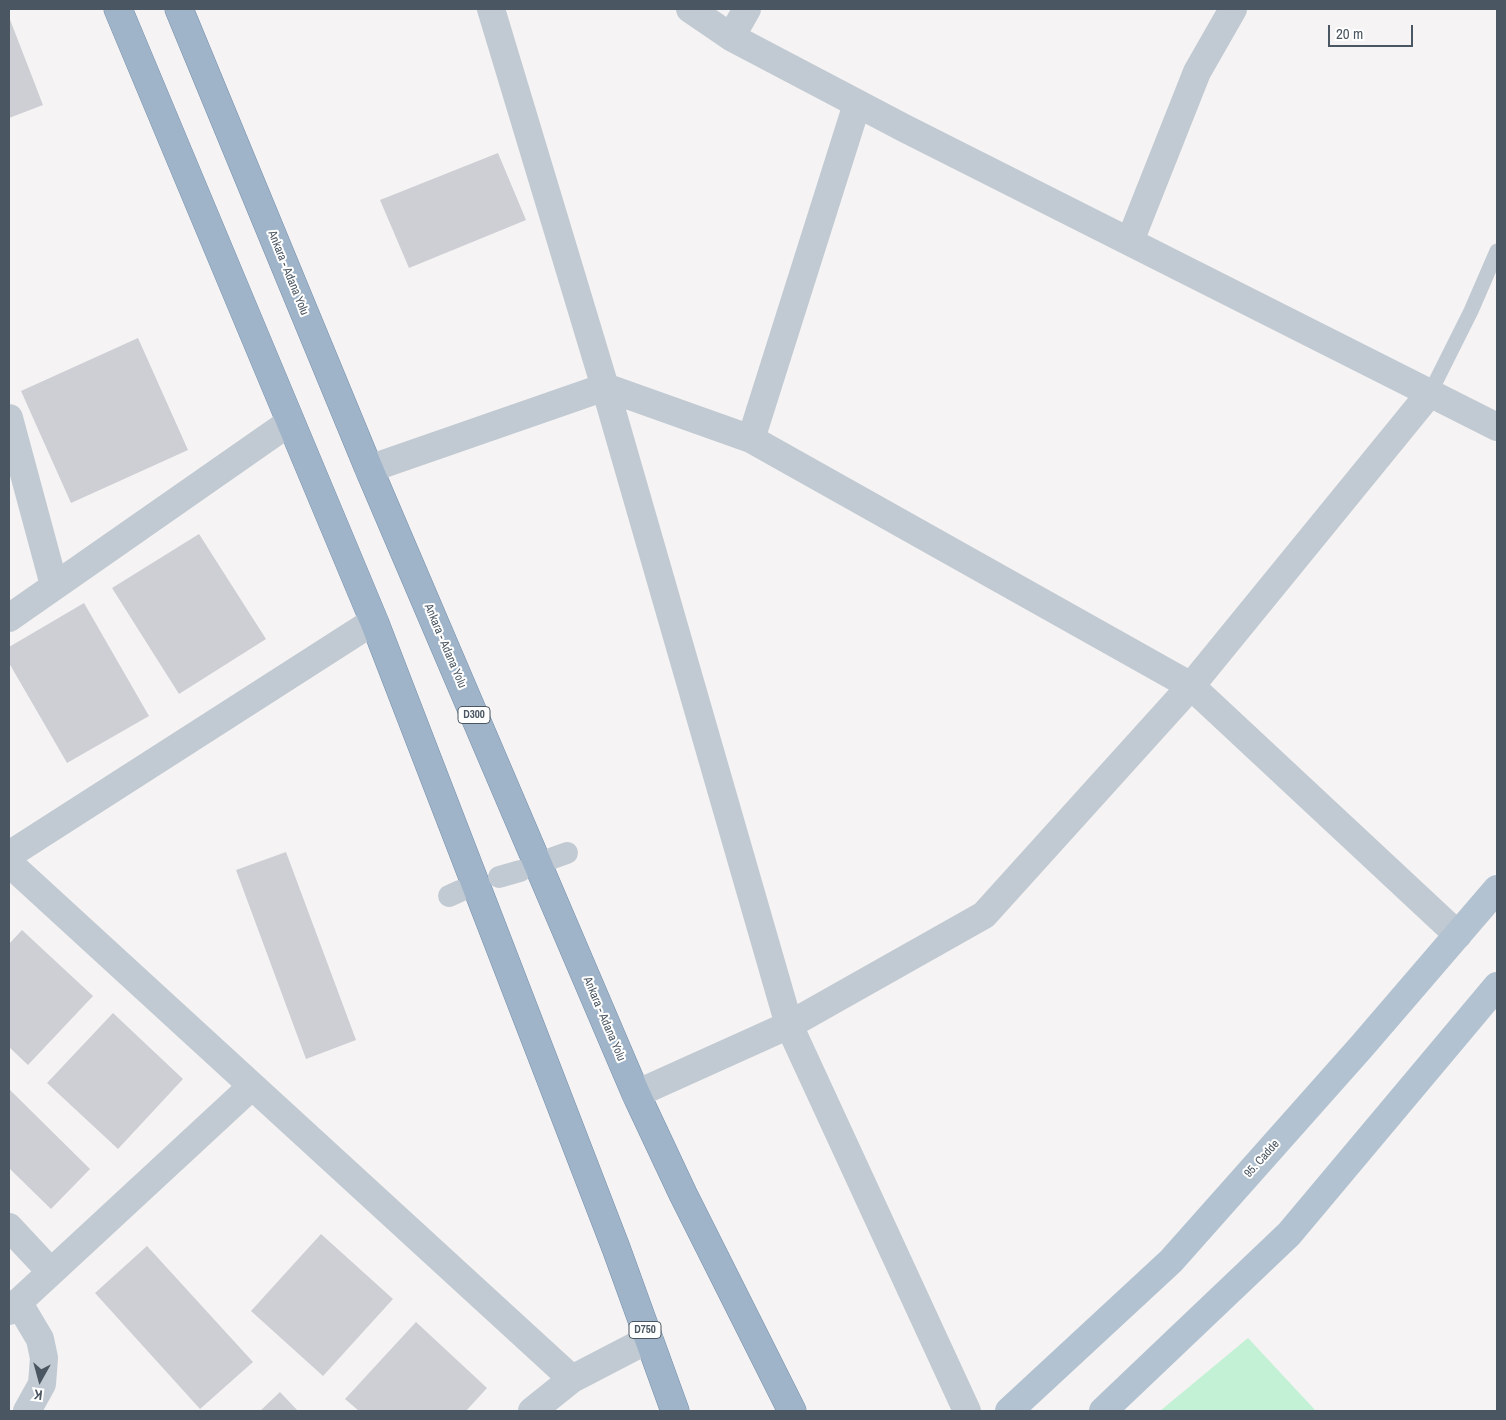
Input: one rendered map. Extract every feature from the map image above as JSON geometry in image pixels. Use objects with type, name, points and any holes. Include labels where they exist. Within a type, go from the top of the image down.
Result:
[{"type":"highway","points":[[118,9],[374,621]]},
{"type":"highway","name":"Ankara - Adana Yolu","points":[[179,9],[369,469],[636,1094],[683,1194],[792,1411]]},
{"type":"highway","name":"D750","points":[[374,621],[616,1248],[675,1411]]},
{"type":"main road","name":"95. Cadde","points":[[1009,1411],[1171,1261],[1369,1038],[1497,889]]},
{"type":"main road","points":[[1103,1411],[1290,1234],[1497,986]]},
{"type":"street","points":[[491,9],[605,387],[789,1025],[967,1411]]},
{"type":"street","points":[[690,9],[731,37],[858,104],[1497,427]]},
{"type":"street","points":[[731,37],[747,9]]},
{"type":"street","points":[[1130,242],[1197,72],[1233,9]]},
{"type":"street","points":[[751,439],[858,104]]},
{"type":"street","points":[[369,469],[605,387],[751,439],[1190,686],[1458,935]]},
{"type":"street","points":[[636,1094],[789,1025],[984,915],[1190,686],[1430,393]]},
{"type":"street","points":[[9,418],[54,585]]},
{"type":"street","points":[[9,618],[290,422]]},
{"type":"street","points":[[9,855],[374,621]]},
{"type":"street","points":[[9,862],[572,1379]]},
{"type":"street","points":[[499,877],[520,870]]},
{"type":"street","points":[[27,1411],[42,1384],[44,1358],[40,1339],[14,1306],[252,1086]]},
{"type":"street","points":[[9,1227],[51,1272]]},
{"type":"street","points":[[532,1411],[572,1379],[649,1339]]},
{"type":"lane","points":[[1430,393],[1471,311],[1497,251]]},
{"type":"green space","points":[[1248,1338],[1316,1411],[1160,1411]]},
{"type":"building","points":[[9,17],[43,105],[9,118]]},
{"type":"building","points":[[498,153],[526,220],[409,268],[380,200]]},
{"type":"building","points":[[138,338],[188,450],[71,503],[21,391]]},
{"type":"building","points":[[199,534],[266,639],[179,694],[112,588]]},
{"type":"building","points":[[84,603],[149,716],[67,763],[9,663],[9,647]]},
{"type":"building","points":[[286,852],[356,1040],[306,1059],[236,870]]},
{"type":"building","points":[[22,930],[93,996],[28,1065],[9,1047],[9,944]]},
{"type":"building","points":[[113,1013],[183,1079],[118,1149],[47,1083]]},
{"type":"building","points":[[10,1090],[90,1169],[51,1209],[9,1168]]},
{"type":"building","points":[[321,1234],[393,1299],[323,1376],[251,1311]]},
{"type":"building","points":[[147,1246],[253,1362],[200,1409],[95,1293]]},
{"type":"building","points":[[416,1322],[487,1388],[466,1411],[359,1411],[345,1399]]},
{"type":"building","points":[[280,1392],[298,1411],[260,1411]]}]
